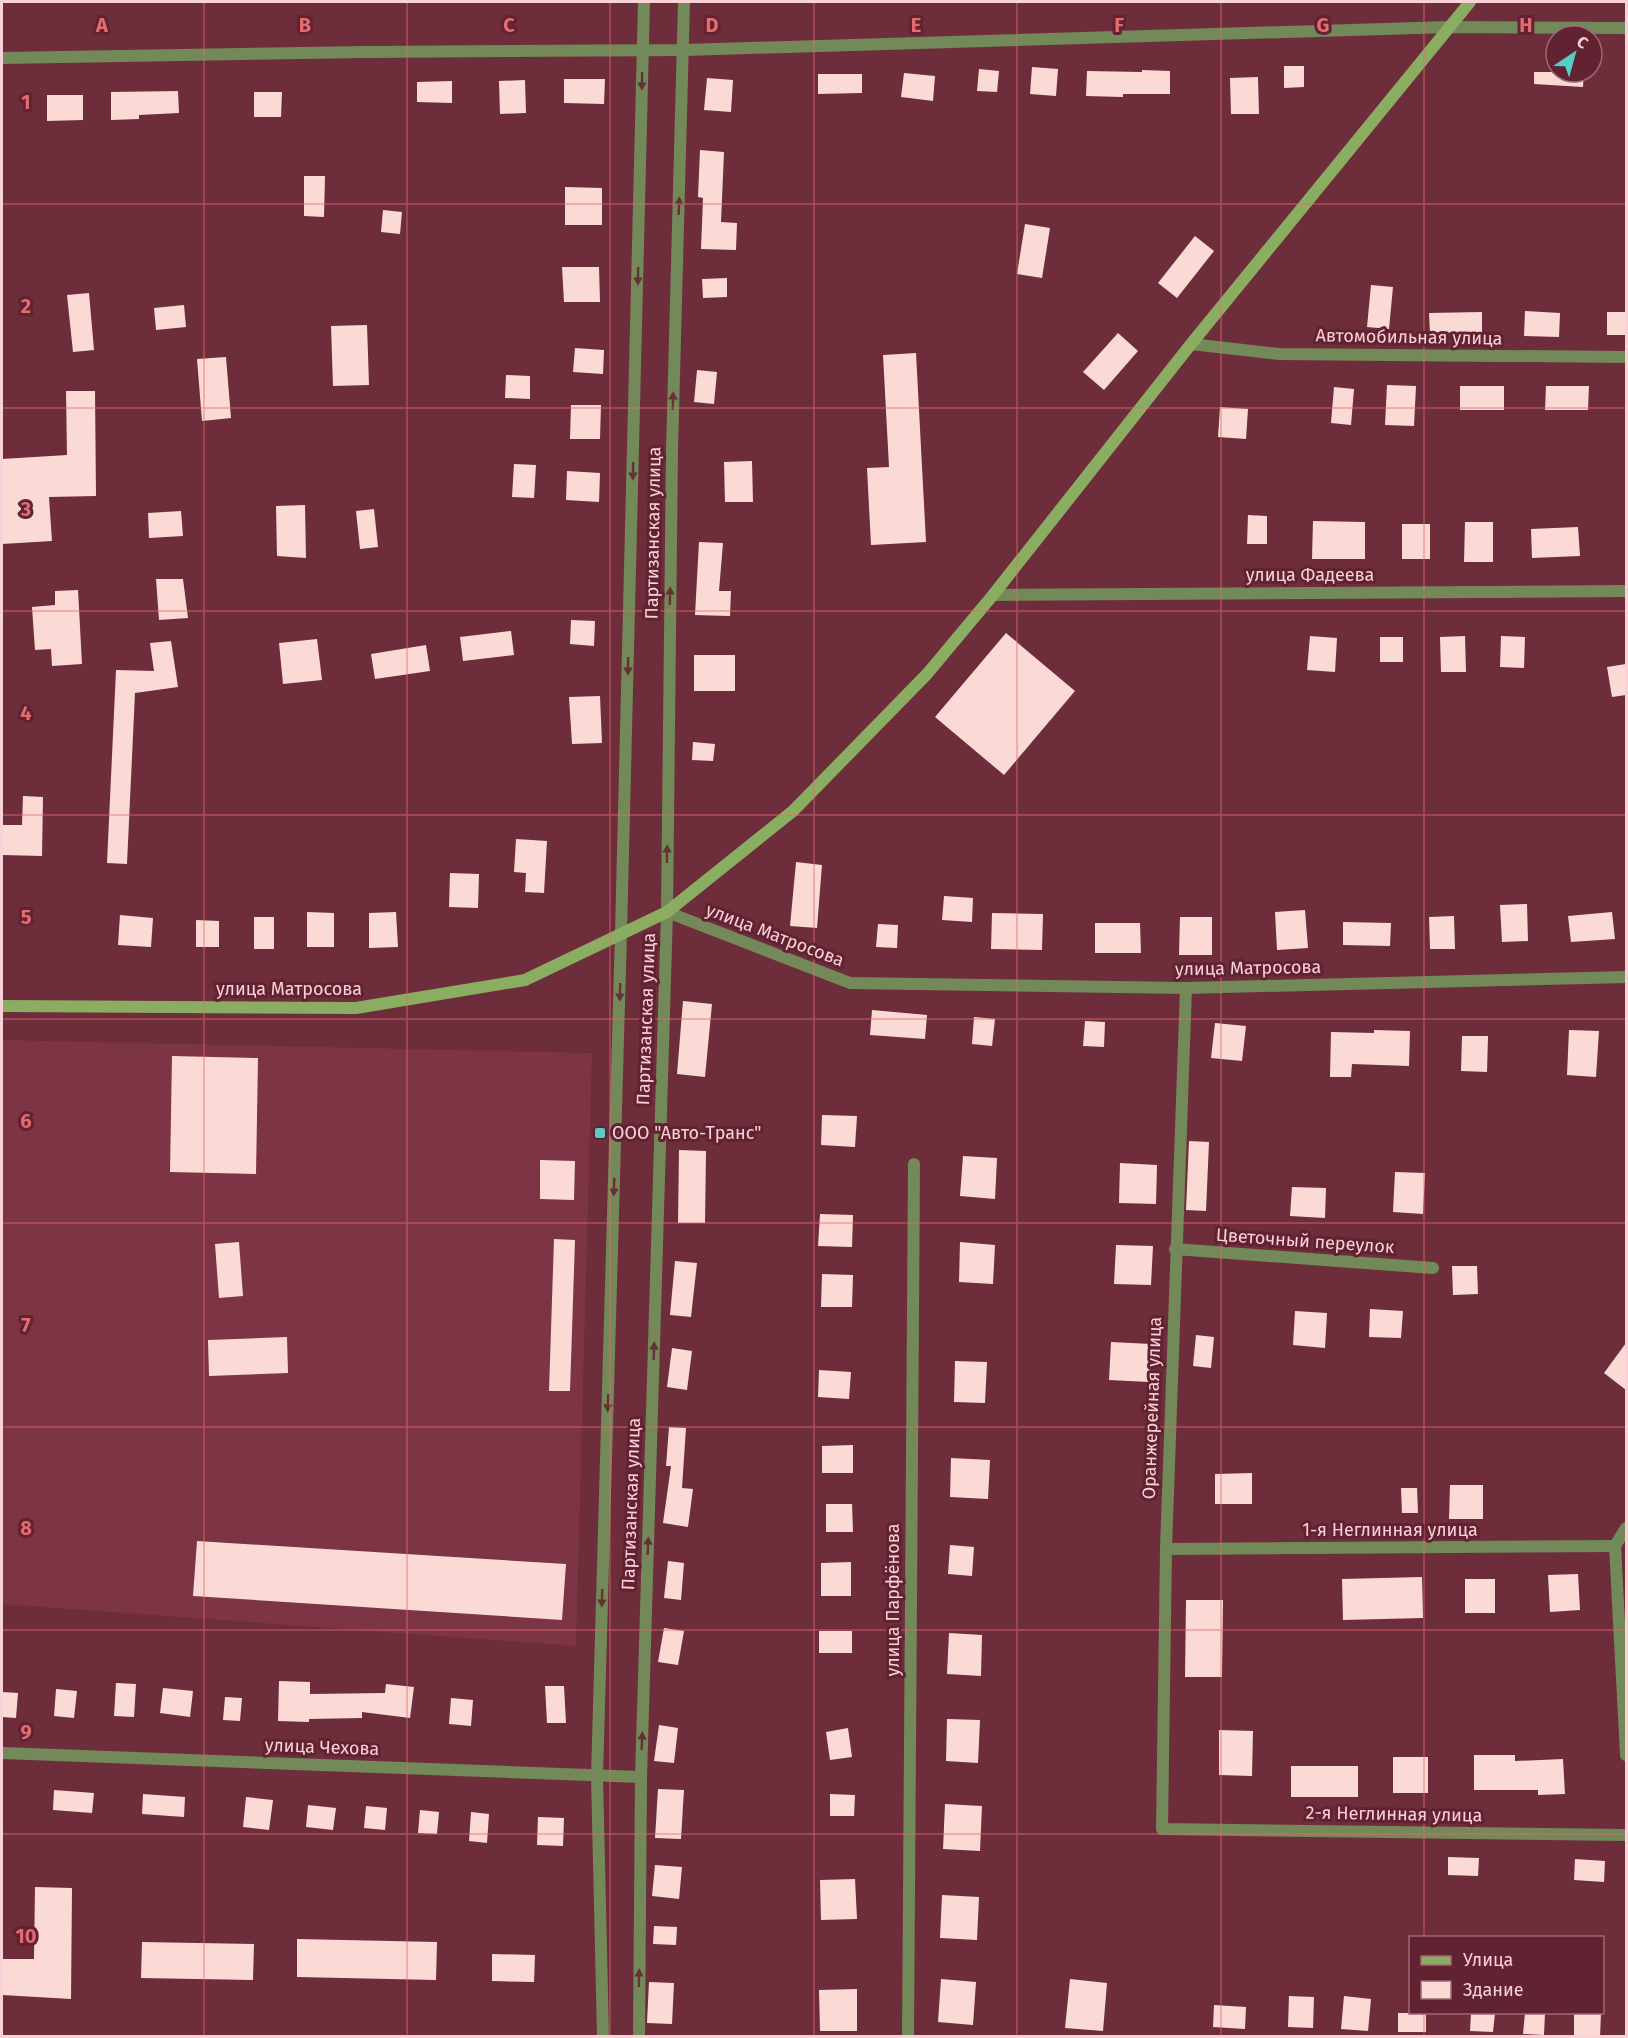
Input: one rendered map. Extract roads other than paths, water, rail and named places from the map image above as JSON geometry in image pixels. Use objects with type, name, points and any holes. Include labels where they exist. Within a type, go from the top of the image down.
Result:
[{"type":"main road","points":[[667,912],[793,811],[927,674],[993,595],[1191,344],[1470,2]]},
{"type":"main road","name":"улица Матросова","points":[[2,1006],[356,1008],[525,980],[667,912]]},
{"type":"street","name":"Партизанская улица","points":[[603,2037],[597,1776],[644,2]]},
{"type":"street","name":"Партизанская улица","points":[[639,2037],[641,1777],[667,912],[672,450],[684,2]]},
{"type":"street","points":[[2,58],[684,50],[1449,27],[1626,28]]},
{"type":"street","name":"Автомобильная улица","points":[[1191,344],[1279,354],[1626,357]]},
{"type":"street","name":"улица Фадеева","points":[[993,595],[1626,591]]},
{"type":"street","name":"улица Матросова","points":[[667,912],[850,983],[1186,988],[1626,977]]},
{"type":"street","name":"Оранжерейная улица","points":[[1162,1829],[1166,1549],[1186,988]]},
{"type":"street","name":"улица Парфёнова","points":[[908,2037],[914,1164]]},
{"type":"street","name":"Цветочный переулок","points":[[1175,1249],[1433,1268]]},
{"type":"street","points":[[1626,1528],[1615,1546],[1626,1755]]},
{"type":"street","name":"1-я Неглинная улица","points":[[1166,1549],[1615,1546]]},
{"type":"street","name":"улица Чехова","points":[[2,1753],[641,1777]]},
{"type":"street","name":"2-я Неглинная улица","points":[[1162,1829],[1626,1835]]},
{"type":"place","name":"ООО \"Авто-Транс\"","points":[[600,1133]]}]
